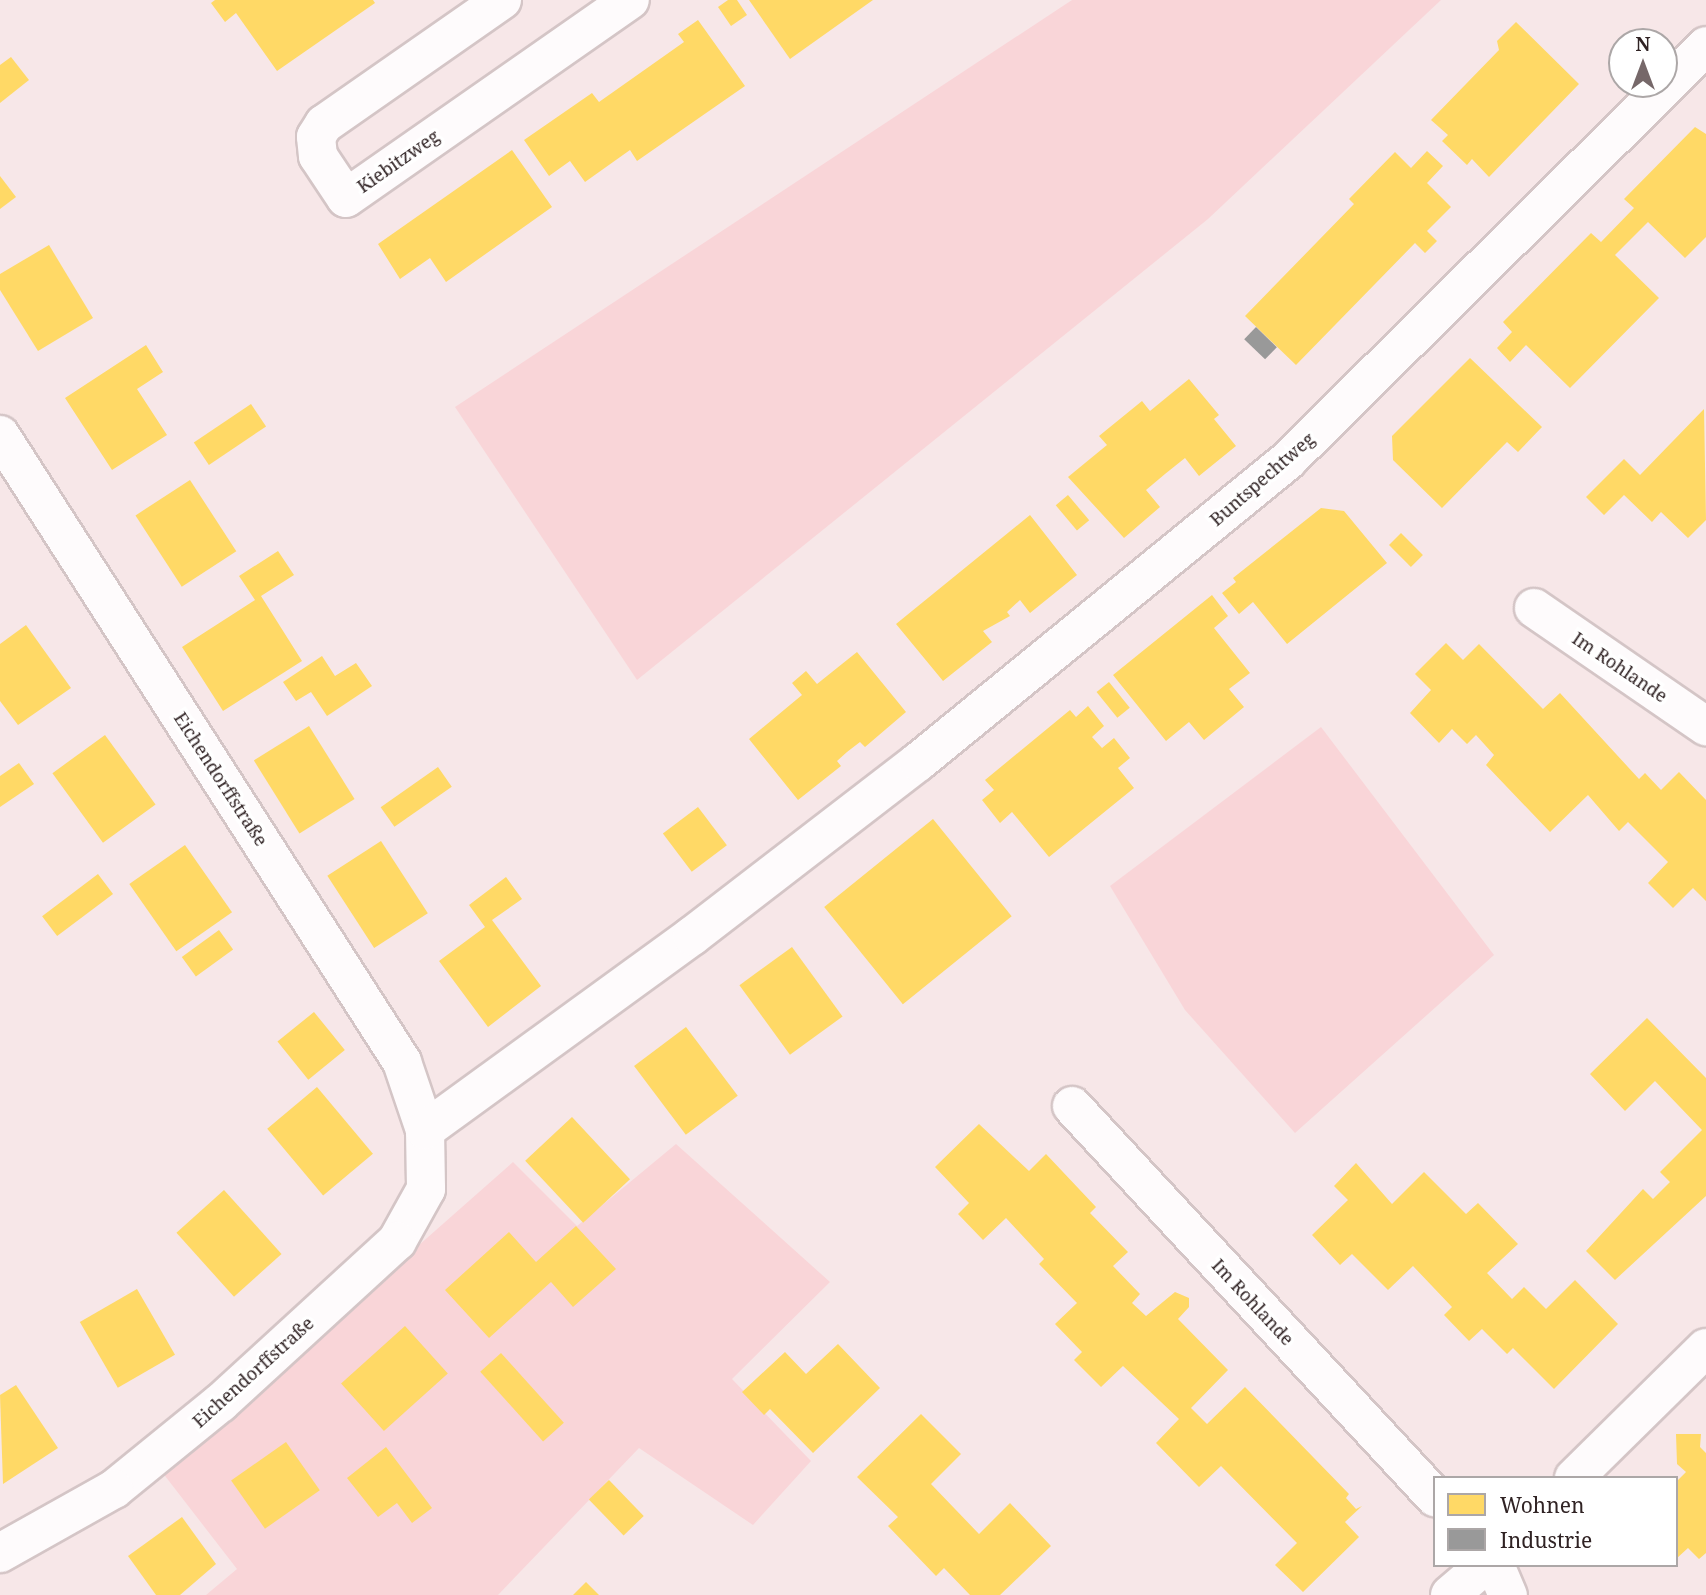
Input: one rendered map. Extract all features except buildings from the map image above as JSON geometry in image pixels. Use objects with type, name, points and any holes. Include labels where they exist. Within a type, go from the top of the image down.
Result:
[{"type":"street","name":"Kiebitzweg","points":[[502,0],[324,124],[316,137],[318,156],[346,198],[630,0]]},
{"type":"street","name":"Buntspechtweg","points":[[425,1130],[918,762],[1288,460],[1706,47]]},
{"type":"street","name":"Eichendorffstraße","points":[[0,435],[402,1062],[425,1130],[426,1189],[397,1241],[220,1404],[125,1480],[0,1553]]},
{"type":"street","name":"Im Rohlande","points":[[1534,608],[1706,726]]},
{"type":"street","name":"Im Rohlande","points":[[1072,1106],[1433,1495]]},
{"type":"street","points":[[1576,1476],[1706,1348]]},
{"type":"street","points":[[1450,1595],[1483,1567]]},
{"type":"street","points":[[1496,1567],[1508,1595]]},
{"type":"shaded area","points":[[1072,0],[1441,0],[1208,219],[637,680],[455,407]]},
{"type":"shaded area","points":[[1321,727],[1494,955],[1295,1133],[1185,1010],[1110,886]]},
{"type":"shaded area","points":[[676,1144],[830,1282],[732,1379],[811,1461],[753,1525],[639,1448],[498,1595],[206,1595],[237,1569],[162,1472],[513,1162],[577,1226]]}]
